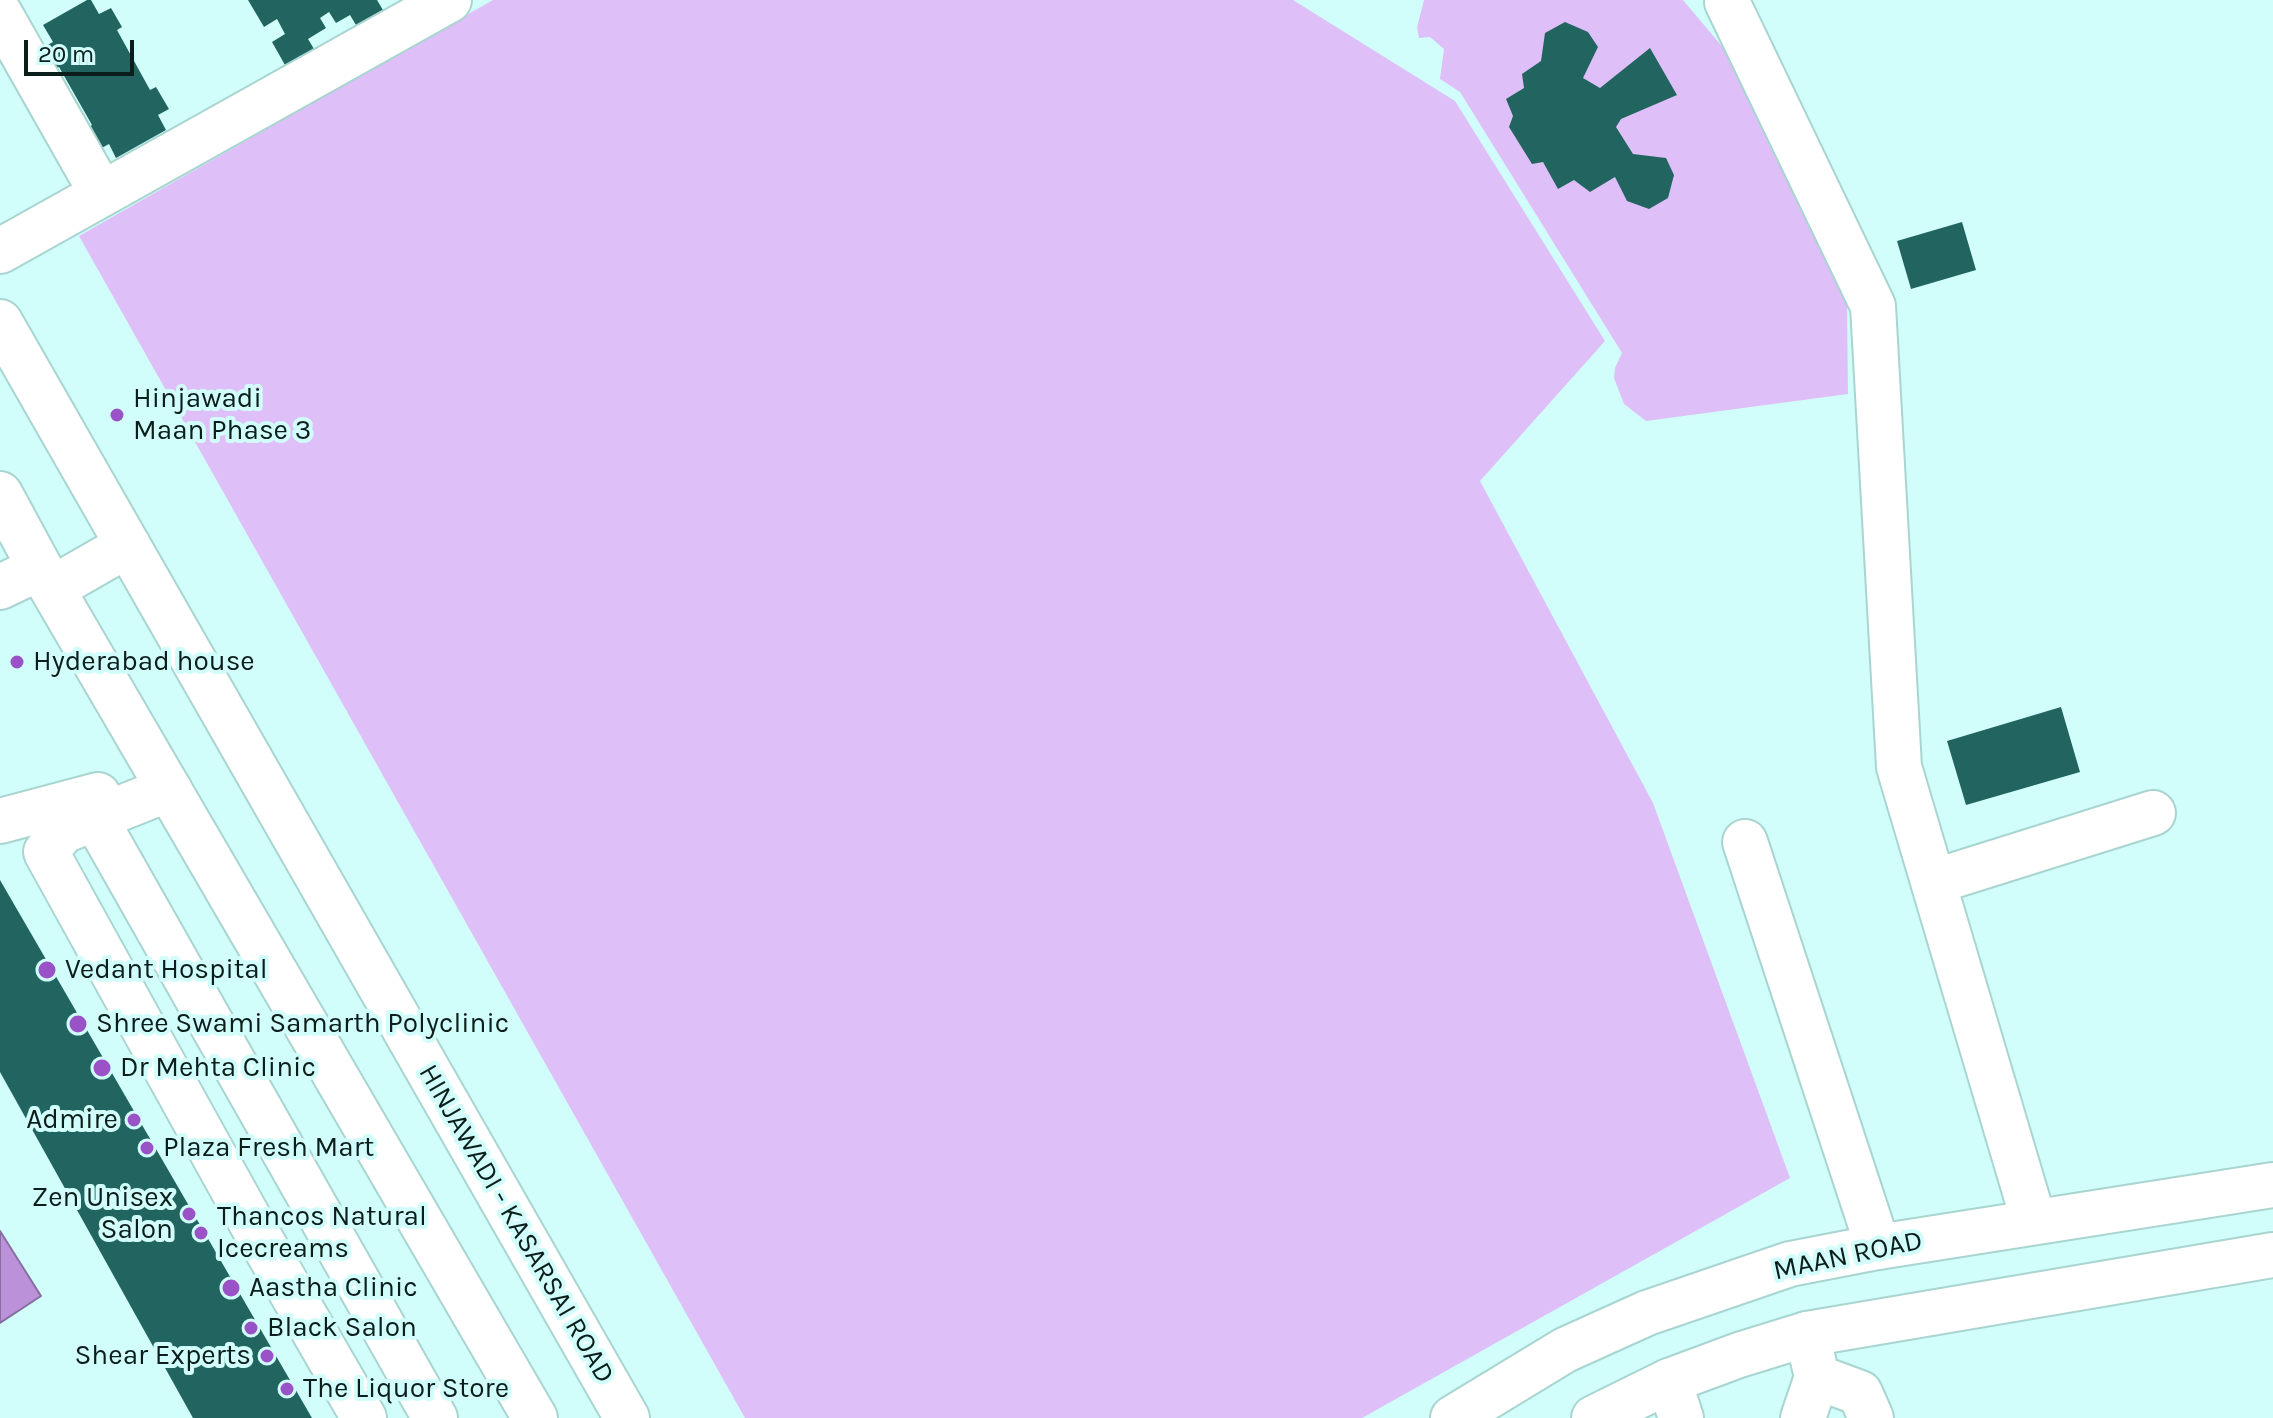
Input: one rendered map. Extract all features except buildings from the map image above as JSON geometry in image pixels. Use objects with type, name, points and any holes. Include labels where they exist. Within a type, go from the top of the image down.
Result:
[{"type":"main road","points":[[0,251],[449,0]]},
{"type":"main road","points":[[1727,2],[1873,306],[1899,767],[2034,1222]]},
{"type":"main road","points":[[0,14],[102,194]]},
{"type":"main road","name":"HINJAWADI - KASARSAI ROAD","points":[[0,322],[627,1418]]},
{"type":"main road","points":[[0,494],[535,1418]]},
{"type":"main road","points":[[0,587],[47,578],[128,545]]},
{"type":"main road","points":[[165,781],[95,818],[63,831],[46,852],[253,1226],[364,1418]]},
{"type":"main road","points":[[0,821],[165,781]]},
{"type":"main road","points":[[1933,882],[2153,813]]},
{"type":"main road","points":[[95,818],[435,1418]]},
{"type":"main road","points":[[1745,842],[1878,1247]]},
{"type":"main road","name":"MAAN ROAD","points":[[1453,1418],[1565,1350],[1647,1313],[1790,1264],[1878,1247],[2273,1185]]},
{"type":"main road","points":[[1594,1418],[1675,1400],[1739,1355],[1807,1334],[2273,1255]]},
{"type":"main road","points":[[1803,1418],[1817,1377],[1807,1334]]},
{"type":"main road","points":[[1817,1377],[1860,1393],[1871,1418]]},
{"type":"shaded area","points":[[493,0],[1293,0],[1455,101],[1605,341],[1480,481],[1653,803],[1790,1178],[1362,1418],[745,1418],[79,236]]},
{"type":"shaded area","points":[[1424,0],[1683,0],[1731,57],[1847,304],[1848,394],[1646,421],[1624,404],[1614,378],[1622,353],[1460,92],[1440,79],[1444,49],[1430,37],[1419,38],[1417,27]]},
{"type":"shaded area","points":[[0,1231],[41,1296],[0,1323]]},
{"type":"place","name":"Hinjawadi Maan Phase 3","points":[[117,415]]},
{"type":"place","name":"Hyderabad house","points":[[17,662]]},
{"type":"place","name":"Vedant Hospital","points":[[47,970]]},
{"type":"place","name":"Shree Swami Samarth Polyclinic","points":[[78,1024]]},
{"type":"place","name":"Dr Mehta Clinic","points":[[102,1068]]},
{"type":"place","name":"Admire","points":[[134,1120]]},
{"type":"place","name":"Plaza Fresh Mart","points":[[147,1148]]},
{"type":"place","name":"Zen Unisex Salon","points":[[189,1214]]},
{"type":"place","name":"Thancos Natural Icecreams","points":[[201,1233]]},
{"type":"place","name":"Aastha Clinic","points":[[231,1288]]},
{"type":"place","name":"Black Salon","points":[[251,1328]]},
{"type":"place","name":"Shear Experts","points":[[267,1356]]},
{"type":"place","name":"The Liquor Store","points":[[287,1389]]}]
